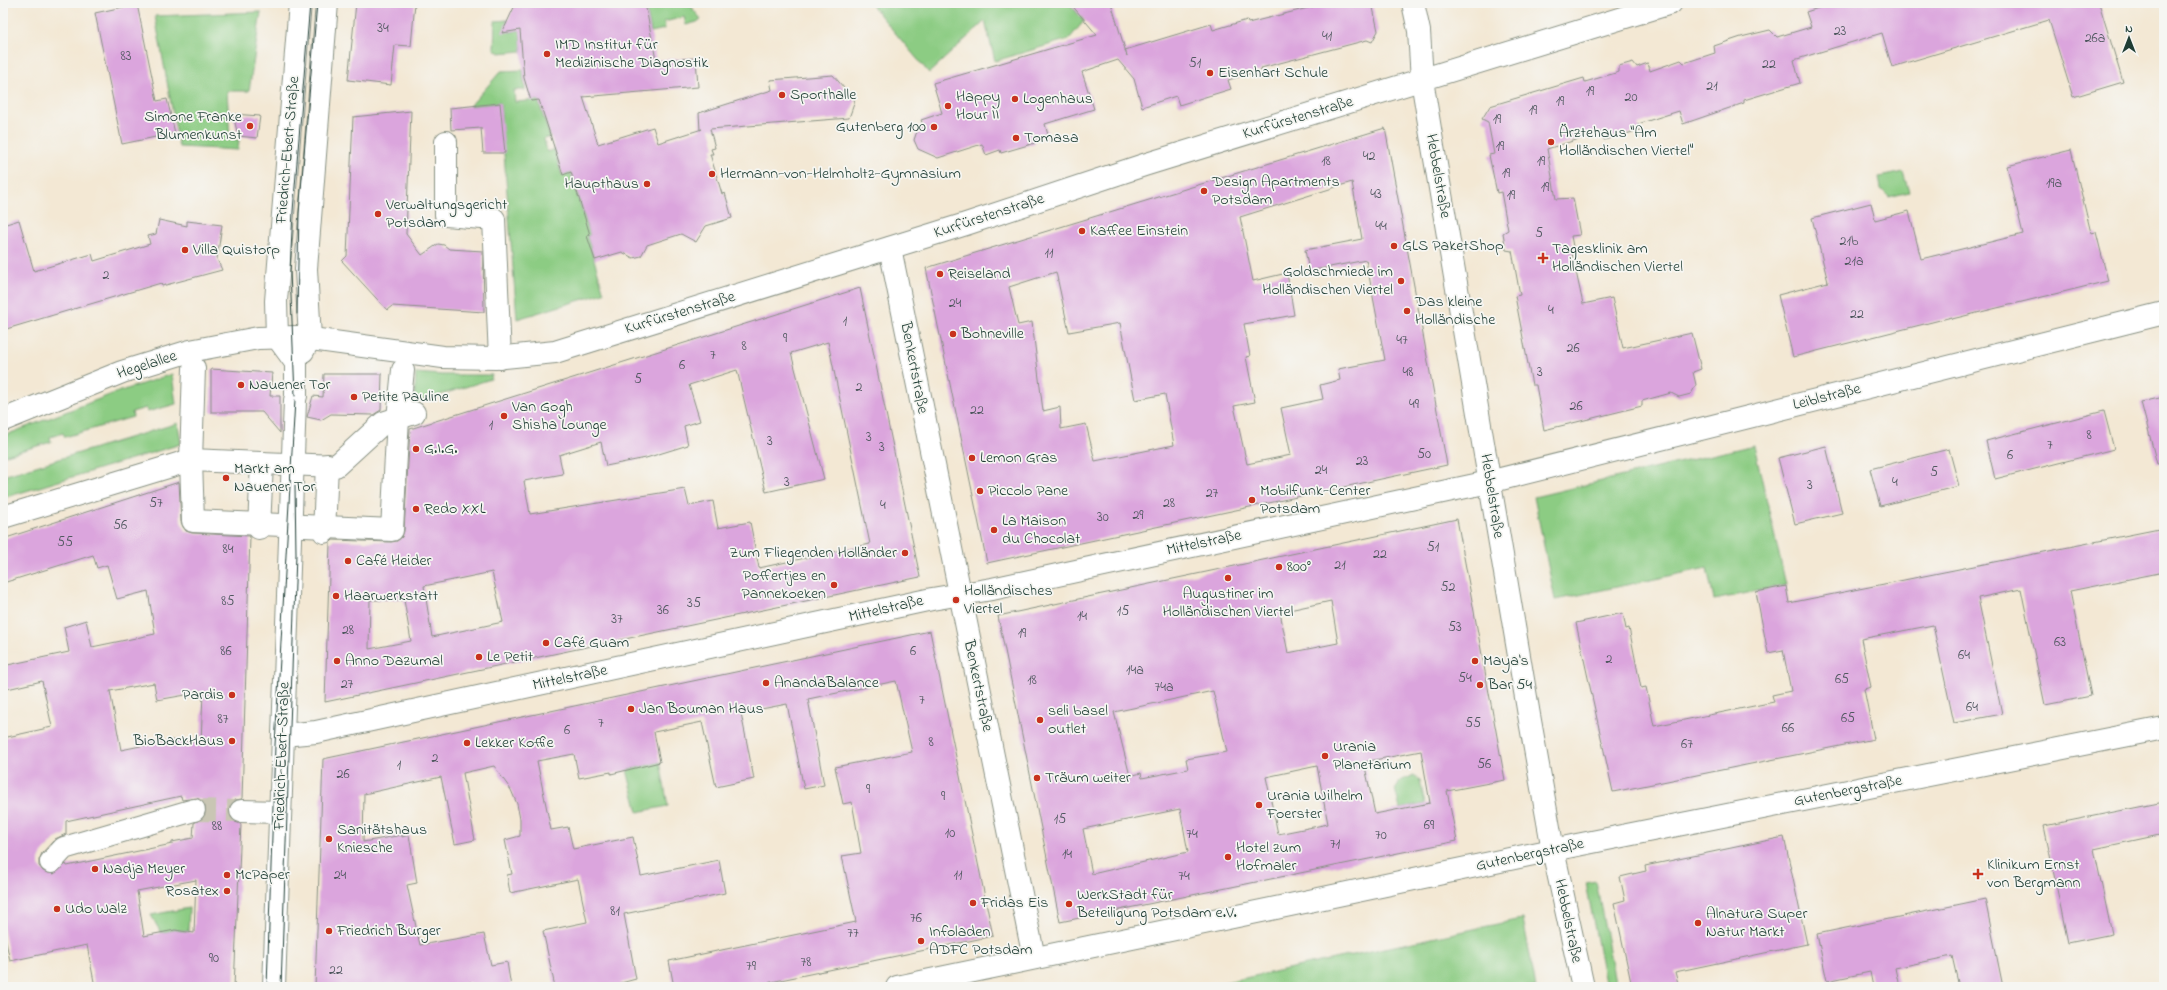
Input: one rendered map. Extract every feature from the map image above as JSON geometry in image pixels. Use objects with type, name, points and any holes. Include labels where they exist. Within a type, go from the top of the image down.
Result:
[{"type":"street","name":"Friedrich-Ebert-Straße","points":[[274,987],[292,525],[296,363],[294,337],[277,281],[300,3]]},
{"type":"street","name":"Friedrich-Ebert-Straße","points":[[294,337],[306,269],[327,3]]},
{"type":"street","name":"Hebbelstraße","points":[[1413,3],[1419,31],[1422,80],[1553,850],[1582,987]]},
{"type":"street","name":"Kurfürstenstraße","points":[[294,337],[443,357],[500,358],[555,352],[890,248],[1144,165],[1671,3]]},
{"type":"street","points":[[446,142],[446,215],[494,219],[500,358]]},
{"type":"street","name":"Benkertstraße","points":[[890,248],[959,595],[1034,958]]},
{"type":"street","name":"Leiblstraße","points":[[1490,482],[2164,313]]},
{"type":"street","points":[[294,337],[296,363]]},
{"type":"street","name":"Hegelallee","points":[[3,420],[122,372],[190,351],[258,338],[294,337]]},
{"type":"street","points":[[194,368],[185,413],[185,468],[193,521],[260,526],[292,525],[324,530],[392,530],[395,511],[399,448],[406,415],[403,370]]},
{"type":"street","points":[[3,517],[185,468],[262,463],[336,466],[383,423],[406,415]]},
{"type":"street","points":[[260,526],[262,463]]},
{"type":"street","points":[[324,530],[327,465]]},
{"type":"street","name":"Mittelstraße","points":[[283,735],[316,732],[1490,482]]},
{"type":"street","name":"Gutenbergstraße","points":[[897,987],[1553,850],[2164,728]]},
{"type":"street","points":[[51,862],[64,848],[194,810]]},
{"type":"street","points":[[241,811],[280,812]]},
{"type":"green space","points":[[645,3],[688,3],[701,19],[697,22],[686,25],[684,17],[664,22],[665,29],[651,32]]},
{"type":"green space","points":[[870,3],[1069,3],[1084,21],[1069,39],[995,61],[985,21],[929,73]]},
{"type":"green space","points":[[261,12],[249,91],[227,91],[230,139],[239,140],[238,150],[179,147],[155,16]]},
{"type":"green space","points":[[508,20],[509,32],[520,30],[522,51],[499,53],[494,49],[495,21]]},
{"type":"green space","points":[[523,70],[525,90],[514,90],[515,102],[538,100],[550,137],[544,139],[547,152],[554,149],[562,175],[571,172],[590,235],[587,236],[604,293],[517,319],[500,103],[470,106],[501,71]]},
{"type":"green space","points":[[1903,172],[1909,192],[1889,197],[1881,189],[1879,177]]},
{"type":"green space","points":[[416,373],[442,375],[492,375],[491,379],[414,403]]},
{"type":"green space","points":[[172,374],[176,404],[147,412],[146,408],[132,412],[133,417],[65,437],[63,433],[50,437],[51,442],[3,456],[3,436],[112,394]]},
{"type":"green space","points":[[178,423],[181,444],[3,498],[3,476]]},
{"type":"green space","points":[[1754,445],[1786,585],[1714,600],[1707,568],[1555,600],[1534,497]]},
{"type":"green space","points":[[660,762],[668,806],[638,812],[627,770]]},
{"type":"green space","points":[[1413,776],[1420,780],[1425,804],[1400,809],[1395,789],[1401,780]]},
{"type":"green space","points":[[1596,881],[1616,987],[1606,987],[1586,883]]},
{"type":"green space","points":[[189,908],[188,932],[175,930],[161,933],[151,915]]},
{"type":"green space","points":[[1523,919],[1536,987],[1203,987],[1516,920]]},
{"type":"building","points":[[356,3],[415,3],[411,46],[395,45],[391,85],[348,80]]},
{"type":"building","points":[[516,3],[645,3],[656,60],[696,58],[698,87],[583,97],[598,144],[653,127],[658,143],[700,130],[699,113],[772,90],[770,80],[833,75],[855,101],[849,118],[710,129],[715,148],[711,149],[713,154],[710,154],[722,194],[725,193],[732,218],[706,226],[696,242],[681,234],[647,245],[641,256],[633,258],[622,252],[595,260],[587,236],[590,235],[571,172],[563,175],[539,100],[531,101],[524,78],[520,30],[502,33]]},
{"type":"building","points":[[1070,3],[1111,3],[1125,50],[1211,24],[1213,30],[1247,20],[1248,23],[1316,6],[1315,3],[1372,3],[1378,31],[1372,42],[1367,40],[1261,68],[1262,70],[1228,80],[1231,89],[1179,105],[1176,96],[1142,107],[1134,79],[1118,60],[1082,72],[1094,109],[1045,124],[1048,135],[1034,140],[1035,143],[1001,153],[1000,150],[986,155],[982,144],[938,158],[918,149],[914,140],[916,134],[923,125],[921,120],[942,113],[933,83],[1097,35]]},
{"type":"building","points":[[1834,3],[2099,3],[2123,82],[2073,97],[2049,20],[1892,67],[1882,33],[1794,60],[1800,83],[1744,100],[1744,103],[1683,124],[1679,111],[1638,124],[1640,130],[1604,140],[1602,132],[1547,149],[1556,199],[1573,198],[1580,235],[1571,236],[1574,252],[1572,253],[1583,304],[1612,298],[1623,348],[1692,333],[1701,369],[1693,372],[1696,385],[1691,394],[1679,397],[1671,393],[1642,401],[1642,406],[1544,430],[1536,385],[1532,385],[1515,296],[1520,295],[1512,251],[1506,250],[1503,233],[1508,230],[1501,192],[1497,193],[1489,155],[1494,154],[1488,122],[1482,119],[1490,106],[1584,78],[1585,82],[1619,72],[1619,66],[1633,62],[1637,67],[1648,63],[1650,71],[1681,60],[1684,63],[1715,53],[1714,46],[1741,37],[1770,30],[1777,37],[1811,27],[1806,12]]},
{"type":"building","points":[[137,4],[157,101],[167,99],[175,133],[122,144],[95,13]]},
{"type":"building","points":[[500,103],[505,153],[483,153],[481,128],[451,130],[450,108]]},
{"type":"building","name":"Verwaltungsgericht Potsdam","points":[[411,111],[406,234],[422,255],[438,244],[444,245],[449,249],[483,251],[484,312],[392,306],[387,310],[342,261],[347,256],[353,117]]},
{"type":"building","points":[[233,114],[260,116],[257,138],[238,136]]},
{"type":"building","points":[[1385,128],[1447,465],[987,563],[926,268]],"holes":[[[1352,182],[1362,239],[1305,250],[1309,271],[1366,260],[1385,360],[1338,369],[1340,380],[1320,385],[1323,399],[1281,408],[1291,455],[1247,464],[1234,406],[1255,402],[1246,357],[1250,356],[1244,324],[1294,315],[1287,273],[1253,281],[1240,217]],[[1056,272],[1069,332],[1120,323],[1135,400],[1165,394],[1174,445],[1095,461],[1086,424],[1061,429],[1060,407],[1043,411],[1032,322],[1018,325],[1009,287]]]},
{"type":"building","points":[[2071,150],[2091,233],[2096,232],[2108,281],[1952,319],[1952,317],[1793,357],[1778,295],[1828,282],[1812,218],[1871,203],[1875,220],[1909,211],[1921,259],[2023,234],[2007,166]]},
{"type":"building","points":[[19,220],[34,271],[92,254],[94,261],[150,244],[148,236],[156,234],[159,220],[187,226],[187,221],[222,225],[217,259],[222,270],[162,286],[161,283],[3,330],[3,225]]},
{"type":"building","points":[[860,288],[920,577],[325,702],[330,543],[333,540],[391,542],[397,541],[402,537],[404,531],[410,429]],"holes":[[[828,342],[870,544],[759,568],[750,522],[718,528],[713,501],[689,506],[685,489],[530,514],[524,481],[563,474],[559,455],[601,442],[606,466],[646,458],[688,445],[684,426],[700,421],[689,385],[737,370],[766,492],[824,479],[791,353]],[[492,572],[503,622],[432,637],[424,586]],[[370,600],[404,600],[411,641],[369,649]]]},
{"type":"building","points":[[211,369],[272,373],[270,396],[280,396],[280,433],[262,412],[211,412]]},
{"type":"building","points":[[324,374],[382,374],[381,410],[373,415],[331,414],[321,420],[307,417],[313,396],[323,397]]},
{"type":"building","points":[[2164,397],[2164,463],[2157,464],[2141,402]]},
{"type":"building","points":[[2104,411],[2114,449],[1995,479],[1986,441]]},
{"type":"building","points":[[1826,446],[1842,513],[1795,524],[1778,458]]},
{"type":"building","points":[[1949,449],[1959,486],[1880,506],[1870,469]]},
{"type":"building","points":[[179,482],[181,522],[186,531],[192,533],[250,536],[242,799],[235,800],[229,810],[230,817],[235,822],[241,824],[234,987],[95,987],[87,945],[10,961],[3,927],[3,738],[52,727],[42,681],[3,690],[3,666],[69,652],[64,627],[86,620],[92,647],[155,634],[148,591],[117,599],[107,565],[97,568],[93,555],[3,583],[3,539]],"holes":[[[154,683],[157,700],[203,692],[201,743],[170,740],[121,750],[110,691]],[[181,796],[182,800],[197,798],[203,801],[206,807],[203,818],[194,823],[193,838],[172,842],[172,844],[67,866],[66,864],[54,874],[43,871],[39,866],[39,860],[42,853],[55,839],[66,834],[66,821]],[[196,880],[194,933],[175,930],[144,936],[137,891]]]},
{"type":"building","points":[[1457,519],[1505,780],[1447,791],[1457,841],[1060,922],[998,616]],"holes":[[[1331,601],[1338,643],[1288,653],[1280,612]],[[1213,691],[1227,752],[1186,759],[1188,769],[1142,778],[1141,773],[1130,776],[1114,712]],[[1421,751],[1430,803],[1375,814],[1364,762]],[[1317,766],[1328,824],[1278,834],[1266,777]],[[1180,809],[1188,852],[1092,874],[1083,829]]]},
{"type":"building","points":[[2164,528],[2164,572],[2070,591],[2091,696],[2045,705],[2021,589],[1978,598],[2002,714],[1954,723],[1933,625],[1861,639],[1871,687],[1864,689],[1874,739],[1613,792],[1576,623],[1623,613],[1626,629],[1629,628],[1641,688],[1646,687],[1654,726],[1774,702],[1772,695],[1791,691],[1783,650],[1768,653],[1756,592],[1786,586],[1789,603]]},
{"type":"building","points":[[930,631],[993,936],[747,987],[674,987],[669,961],[856,922],[842,856],[861,853],[852,802],[843,804],[835,767],[912,752],[896,681],[808,699],[824,785],[804,789],[787,704],[741,713],[754,779],[716,787],[702,722],[654,732],[660,762],[611,774],[611,772],[579,778],[574,754],[537,761],[551,830],[568,827],[573,849],[633,837],[641,876],[719,860],[725,893],[624,914],[636,979],[621,983],[622,987],[555,987],[543,931],[587,922],[578,879],[510,893],[507,875],[512,874],[505,840],[520,836],[520,819],[517,804],[511,790],[494,766],[463,773],[475,840],[455,844],[441,777],[364,794],[363,842],[409,835],[417,883],[407,885],[420,945],[484,934],[491,965],[507,962],[511,987],[472,987],[471,982],[448,987],[315,987],[323,759]]},
{"type":"building","points":[[2164,802],[2164,834],[2094,849],[2112,934],[2068,943],[2044,826]]},
{"type":"building","points":[[1784,837],[1807,944],[1675,972],[1679,987],[1632,987],[1614,903],[1625,900],[1620,877],[1646,871],[1645,866]]},
{"type":"building","points":[[1985,899],[2003,987],[1959,987],[1952,956],[1895,968],[1899,987],[1873,987],[1870,972],[1827,981],[1817,934]]},
{"type":"tunnel","points":[[194,810],[241,811]]},
{"type":"tram line","points":[[295,396],[290,271],[293,211],[310,3]]},
{"type":"tram line","points":[[297,314],[299,213],[317,3]]},
{"type":"tram line","points":[[267,987],[275,745],[295,400]]},
{"type":"tram line","points":[[281,987],[296,554],[295,485]]},
{"type":"place","name":"IMD Institut für Medizinische Diagnostik","points":[[547,54]]},
{"type":"place","name":"Eisenhart Schule","points":[[1210,73]]},
{"type":"place","name":"Sporthalle","points":[[782,95]]},
{"type":"place","name":"Logenhaus","points":[[1015,99]]},
{"type":"place","name":"Happy Hour II","points":[[948,106]]},
{"type":"place","name":"Simone Franke Blumenkunst","points":[[250,126]]},
{"type":"place","name":"Gutenberg 100","points":[[934,127]]},
{"type":"place","name":"Tomasa","points":[[1016,138]]},
{"type":"place","name":"Ärztehaus \"Am Holländischen Viertel\"","points":[[1551,142]]},
{"type":"place","name":"Hermann-von-Helmholtz-Gymnasium","points":[[712,174]]},
{"type":"place","name":"Haupthaus","points":[[647,184]]},
{"type":"place","name":"Design Apartments Potsdam","points":[[1204,191]]},
{"type":"place","name":"Verwaltungsgericht Potsdam","points":[[378,214]]},
{"type":"place","name":"Kaffee Einstein","points":[[1082,231]]},
{"type":"place","name":"GLS PaketShop","points":[[1394,246]]},
{"type":"place","name":"Villa Quistorp","points":[[185,250]]},
{"type":"place","name":"Tagesklinik am Holländischen Viertel","points":[[1543,258]]},
{"type":"place","name":"Reiseland","points":[[940,274]]},
{"type":"place","name":"Goldschmiede im Holländischen Viertel","points":[[1401,281]]},
{"type":"place","name":"Das kleine Holländische","points":[[1407,311]]},
{"type":"place","name":"Bohneville","points":[[953,334]]},
{"type":"place","name":"Nauener Tor","points":[[241,385]]},
{"type":"place","name":"Petite Pauline","points":[[354,397]]},
{"type":"place","name":"Van Gogh Shisha Lounge","points":[[504,416]]},
{"type":"place","name":"G.I.G.","points":[[416,449]]},
{"type":"place","name":"Lemon Gras","points":[[972,458]]},
{"type":"place","name":"Markt am Nauener Tor","points":[[226,478]]},
{"type":"place","name":"Piccolo Pane","points":[[980,491]]},
{"type":"place","name":"Mobilfunk-Center Potsdam","points":[[1252,500]]},
{"type":"place","name":"Redo XXL","points":[[416,509]]},
{"type":"place","name":"La Maison du Chocolat","points":[[994,530]]},
{"type":"place","name":"Zum Fliegenden Holländer","points":[[905,553]]},
{"type":"place","name":"Café Heider","points":[[348,561]]},
{"type":"place","name":"800°","points":[[1279,567]]},
{"type":"place","name":"Augustiner im Holländischen Viertel","points":[[1228,578]]},
{"type":"place","name":"Poffertjes en Pannekoeken","points":[[834,585]]},
{"type":"place","name":"Haarwerkstatt","points":[[336,596]]},
{"type":"place","name":"Holländisches Viertel","points":[[956,600]]},
{"type":"place","name":"Café Guam","points":[[546,643]]},
{"type":"place","name":"Le Petit","points":[[479,657]]},
{"type":"place","name":"Anno Dazumal","points":[[337,661]]},
{"type":"place","name":"Maya's","points":[[1475,661]]},
{"type":"place","name":"AnandaBalance","points":[[766,683]]},
{"type":"place","name":"Bar 54","points":[[1480,685]]},
{"type":"place","name":"Pardis","points":[[232,695]]},
{"type":"place","name":"Jan Bouman Haus","points":[[631,709]]},
{"type":"place","name":"seli basel outlet","points":[[1040,720]]},
{"type":"place","name":"BioBackHaus","points":[[232,741]]},
{"type":"place","name":"Lekker Koffie","points":[[467,743]]},
{"type":"place","name":"Urania Planetarium","points":[[1325,756]]},
{"type":"place","name":"Träum weiter","points":[[1037,778]]},
{"type":"place","name":"Urania Wilhelm Foerster","points":[[1259,805]]},
{"type":"place","name":"Sanitätshaus Kniesche","points":[[329,839]]},
{"type":"place","name":"Hotel zum Hofmaler","points":[[1228,857]]},
{"type":"place","name":"Nadja Meyer","points":[[95,869]]},
{"type":"place","name":"Klinikum Ernst von Bergmann","points":[[1978,874]]},
{"type":"place","name":"McPaper","points":[[227,875]]},
{"type":"place","name":"Rosatex","points":[[227,891]]},
{"type":"place","name":"Fridas Eis","points":[[973,903]]},
{"type":"place","name":"WerkStadt für Beteiligung Potsdam e.V.","points":[[1069,904]]},
{"type":"place","name":"Udo Walz","points":[[57,909]]},
{"type":"place","name":"Alnatura Super Natur Markt","points":[[1698,923]]},
{"type":"place","name":"Friedrich Burger","points":[[329,931]]},
{"type":"place","name":"Infoladen ADFC Potsdam","points":[[921,941]]}]
